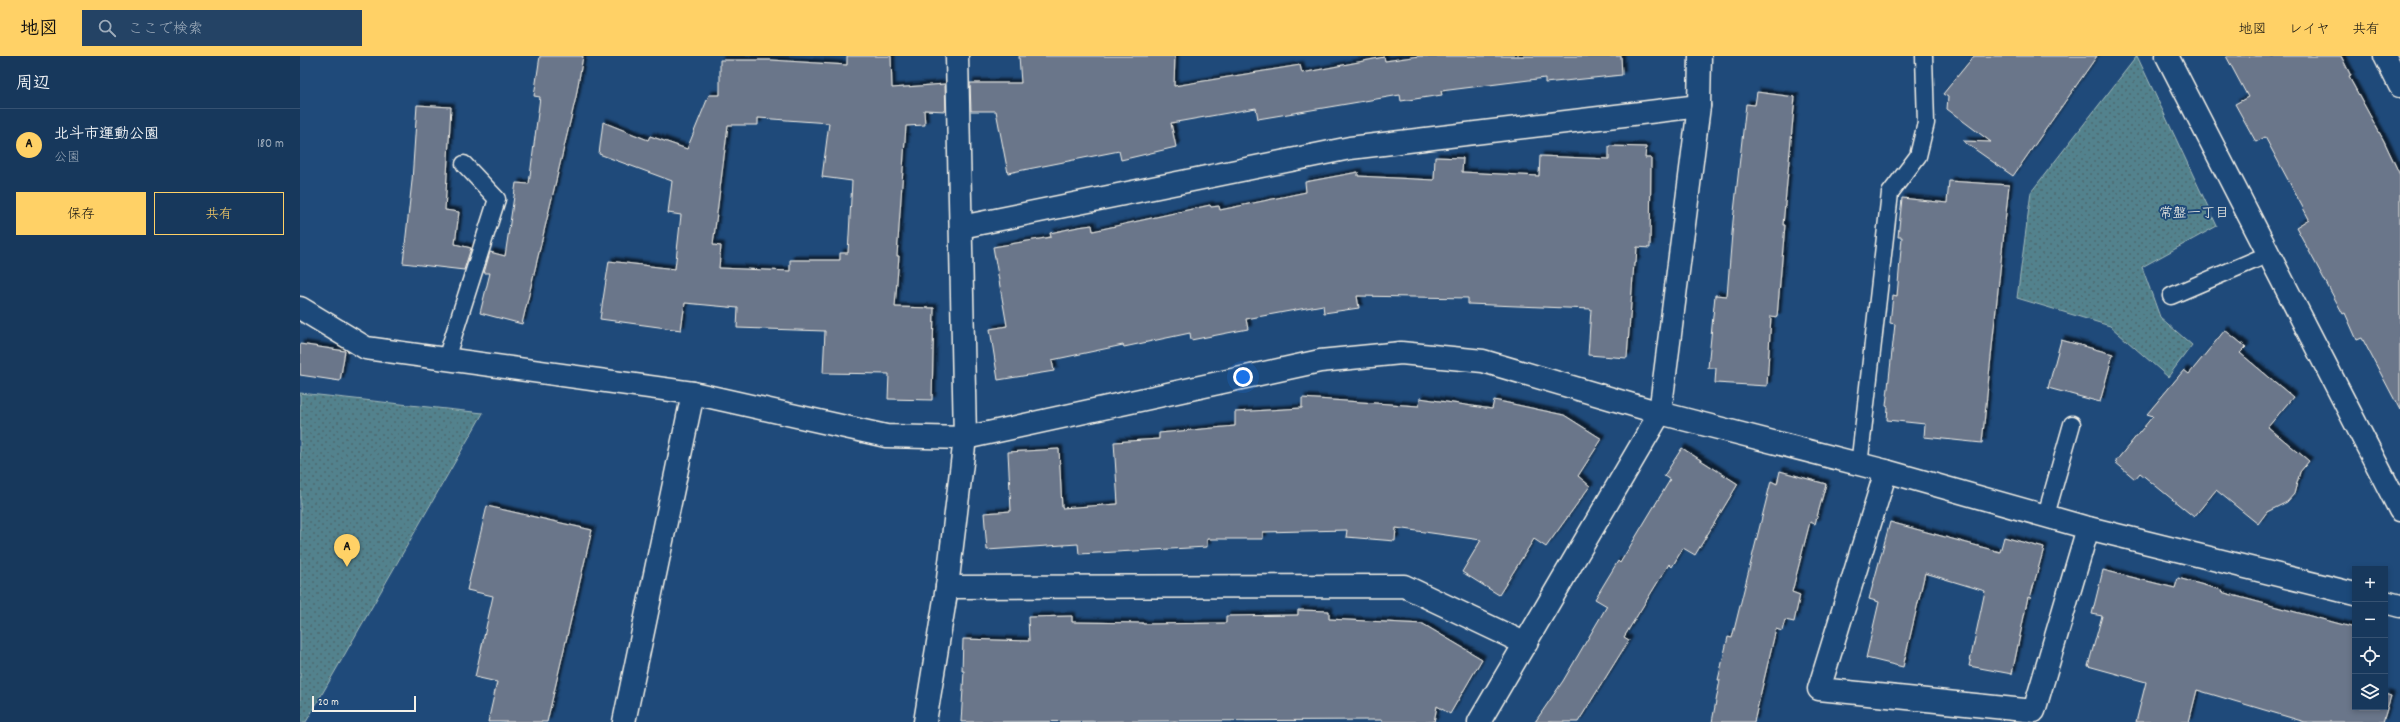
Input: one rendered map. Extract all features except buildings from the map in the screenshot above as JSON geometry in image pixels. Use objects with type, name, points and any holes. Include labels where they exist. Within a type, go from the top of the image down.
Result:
[{"type":"street","points":[[926,722],[948,587],[965,438],[957,56]]},
{"type":"street","points":[[1479,722],[1660,413],[1699,106],[1700,56]]},
{"type":"street","points":[[2168,56],[2400,510]]},
{"type":"street","points":[[2385,56],[2400,86]]},
{"type":"street","points":[[961,227],[1350,148],[1699,106]]},
{"type":"street","points":[[300,308],[366,348],[693,393],[886,436],[965,438],[1320,361],[1401,353],[1483,360],[1660,413],[1859,466],[1886,471],[2088,528],[2352,593]]},
{"type":"street","points":[[624,722],[693,393]]},
{"type":"street","points":[[1886,471],[1819,689],[2034,711],[2088,528]]},
{"type":"street","points":[[948,587],[1404,586],[1526,644]]},
{"type":"street","points":[[2388,603],[2400,606]]},
{"type":"lane","points":[[1859,466],[1890,193],[1918,156],[1926,123],[1924,56]]},
{"type":"lane","points":[[446,359],[497,198],[464,164]]},
{"type":"lane","points":[[2171,296],[2269,254]]},
{"type":"lane","points":[[2046,515],[2072,424]]},
{"type":"green space","points":[[2137,56],[2217,226],[2142,267],[2160,317],[2192,345],[2168,377],[2110,326],[2017,298],[2031,192]]},
{"type":"green space","points":[[300,393],[483,413],[306,722],[300,722]]},
{"type":"place","name":"北斗市運動公園","points":[[347,567]]},
{"type":"district","name":"常盤一丁目","points":[[2194,214]]}]
